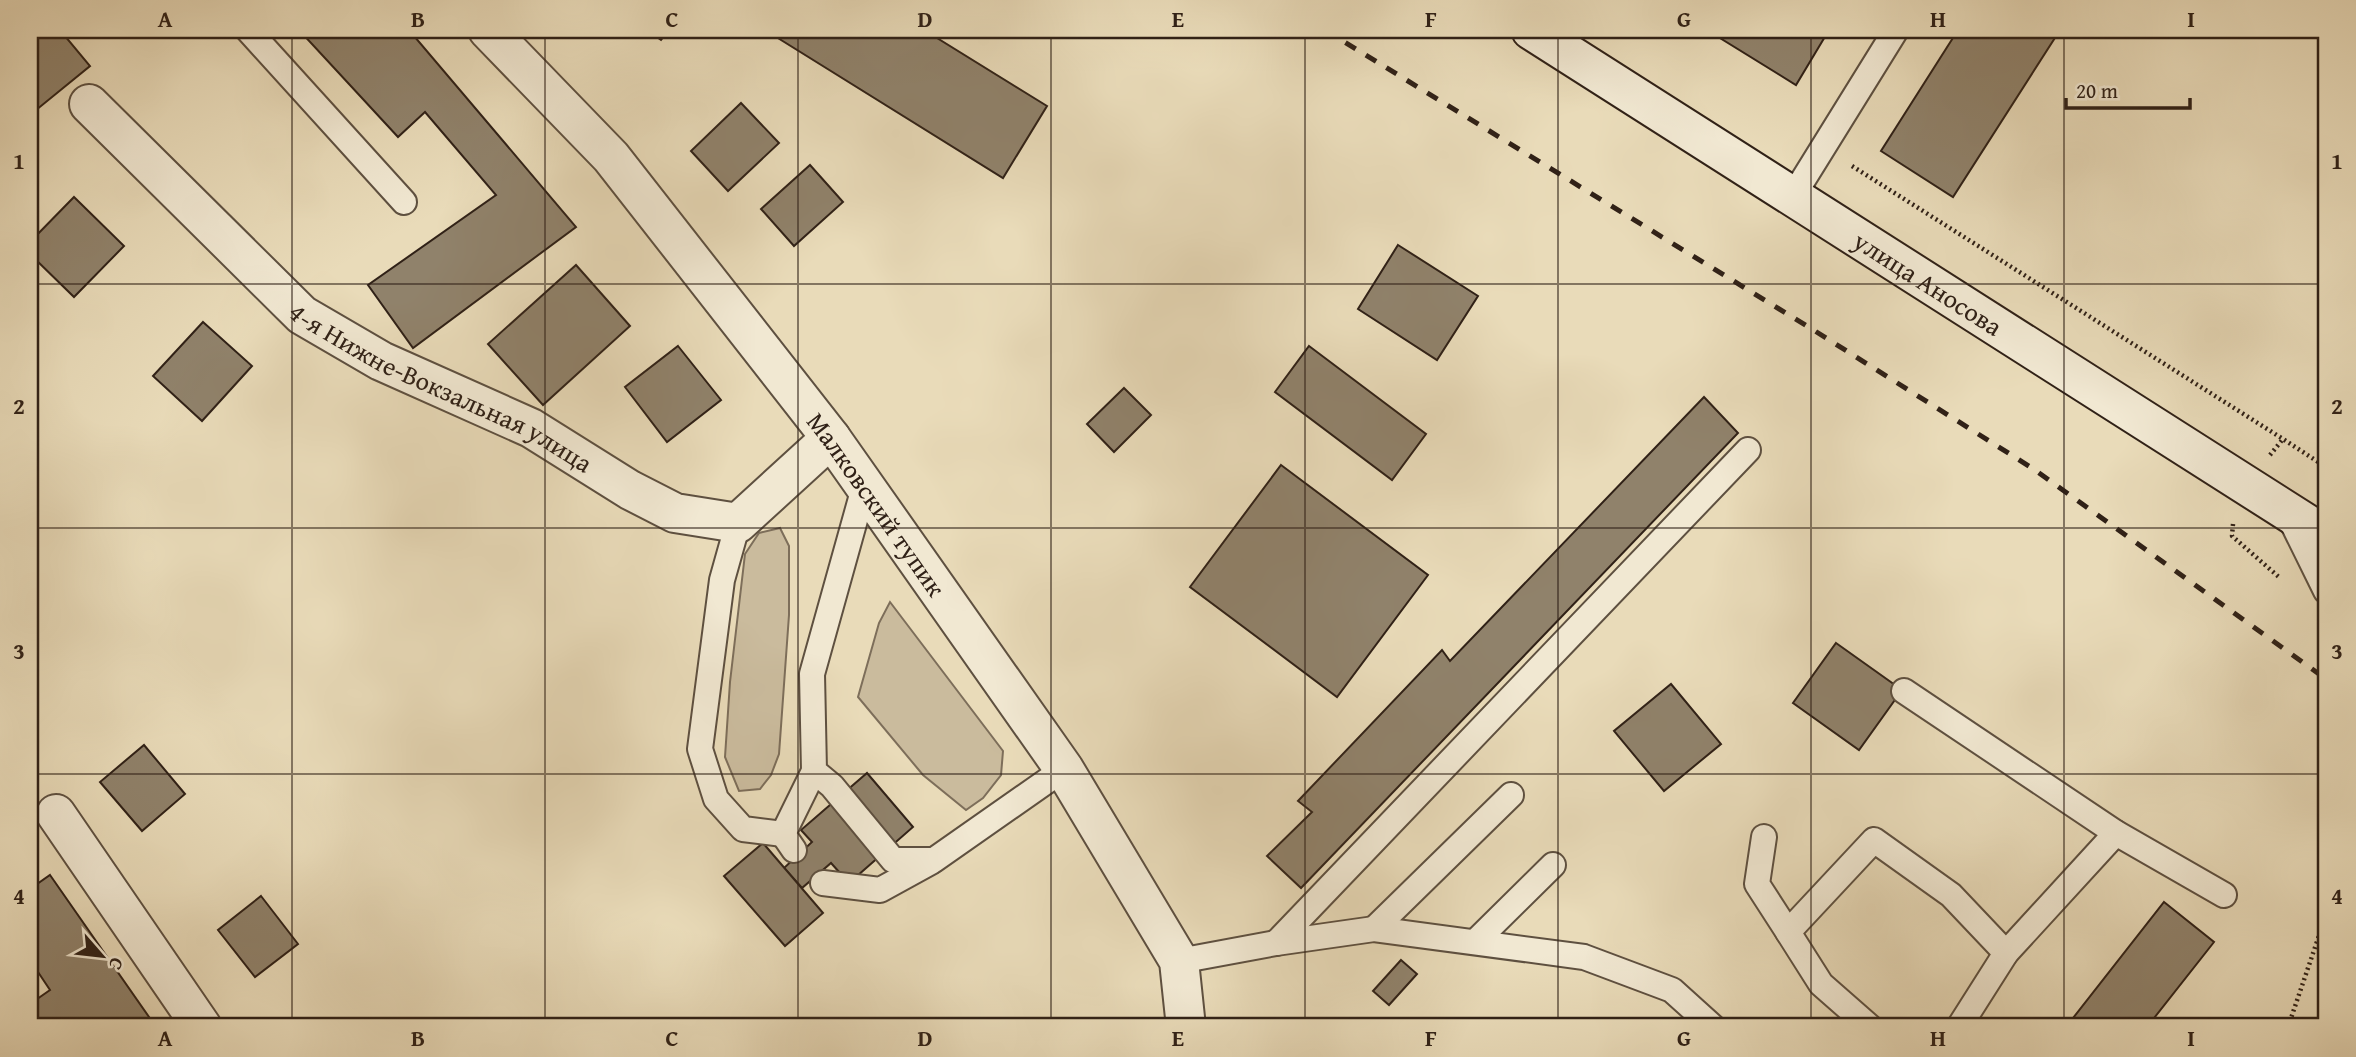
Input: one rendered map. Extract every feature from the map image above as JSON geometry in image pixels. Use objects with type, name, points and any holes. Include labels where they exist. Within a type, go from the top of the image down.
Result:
[{"type":"street","name":"Малковский тупик","points":[[488,30],[611,157],[865,484],[1064,769],[1179,961],[1186,1027]]},
{"type":"street","name":"улица Аносова","points":[[1531,30],[2326,536]]},
{"type":"street","name":"4-я Нижне-Вокзальная улица","points":[[89,104],[302,316],[381,361],[531,428],[631,490],[675,513],[738,523]]},
{"type":"street","points":[[738,523],[831,438]]},
{"type":"street","points":[[56,814],[202,1027]]},
{"type":"lane","points":[[248,30],[404,202]]},
{"type":"lane","points":[[1793,196],[1894,31]]},
{"type":"lane","points":[[1276,943],[1748,450]]},
{"type":"lane","points":[[738,523],[722,580],[700,749],[716,799],[743,830],[788,842],[814,771],[812,674],[865,484]]},
{"type":"lane","points":[[2286,510],[2326,590]]},
{"type":"lane","points":[[1904,691],[2116,833],[2224,895]]},
{"type":"lane","points":[[823,883],[880,890],[934,860],[1064,769]]},
{"type":"lane","points":[[814,771],[832,786],[892,860],[934,860]]},
{"type":"lane","points":[[1374,929],[1511,796]]},
{"type":"lane","points":[[1959,1027],[2006,953],[2116,833]]},
{"type":"lane","points":[[1764,837],[1757,884],[1821,984],[1870,1027]]},
{"type":"lane","points":[[1788,932],[1874,840],[1951,895],[2006,953]]},
{"type":"lane","points":[[1475,943],[1553,864]]},
{"type":"lane","points":[[1179,961],[1374,929],[1584,957],[1672,990],[1713,1027]]},
{"type":"path","points":[[1823,148],[2283,439]]},
{"type":"path","points":[[2288,1027],[2326,915]]},
{"type":"shaded area","points":[[780,528],[789,546],[789,615],[779,754],[771,775],[760,789],[739,791],[725,757],[730,682],[745,554],[759,533]]},
{"type":"shaded area","points":[[890,602],[1003,751],[1001,775],[983,798],[966,810],[923,775],[858,697],[879,623]]},
{"type":"building","points":[[30,30],[60,30],[90,66],[30,115]]},
{"type":"building","points":[[299,30],[409,30],[576,227],[413,348],[368,285],[496,195],[425,112],[398,137]]},
{"type":"building","points":[[647,30],[669,30],[661,40]]},
{"type":"building","points":[[765,30],[924,30],[1047,106],[1003,178]]},
{"type":"building","points":[[1707,30],[1829,30],[1796,85]]},
{"type":"building","points":[[1958,30],[2060,30],[1953,197],[1881,151]]},
{"type":"building","points":[[741,103],[779,143],[728,191],[691,151]]},
{"type":"building","points":[[810,165],[843,202],[794,246],[761,209]]},
{"type":"building","points":[[74,197],[124,246],[74,297],[30,254],[30,242]]},
{"type":"building","points":[[1398,245],[1478,296],[1437,360],[1358,309]]},
{"type":"building","points":[[576,265],[630,326],[543,405],[488,344]]},
{"type":"building","points":[[203,322],[252,366],[202,421],[153,376]]},
{"type":"building","points":[[678,346],[721,400],[667,442],[625,387]]},
{"type":"building","points":[[1309,346],[1426,434],[1392,480],[1275,392]]},
{"type":"building","points":[[1124,388],[1151,415],[1114,452],[1087,424]]},
{"type":"building","points":[[1704,397],[1738,433],[1301,888],[1267,856],[1312,812],[1298,801],[1442,650],[1450,661]]},
{"type":"building","points":[[1281,465],[1428,575],[1337,697],[1190,587]]},
{"type":"building","points":[[1836,643],[1902,690],[1859,750],[1793,703]]},
{"type":"building","points":[[1671,684],[1721,744],[1664,791],[1614,731]]},
{"type":"building","points":[[144,745],[185,794],[142,831],[100,782]]},
{"type":"building","points":[[867,773],[913,827],[849,883],[831,863],[802,888],[784,868],[812,842],[801,830]]},
{"type":"building","points":[[763,843],[823,913],[785,946],[724,876]]},
{"type":"building","points":[[50,875],[156,1027],[30,1027],[30,1004],[50,990],[30,960],[30,889]]},
{"type":"building","points":[[261,896],[298,944],[255,977],[218,930]]},
{"type":"building","points":[[2164,902],[2214,942],[2147,1027],[2066,1027]]},
{"type":"building","points":[[1401,960],[1417,974],[1389,1005],[1373,991]]},
{"type":"tram line","points":[[2323,30],[2326,33]]},
{"type":"railway","points":[[1325,30],[1815,331],[2032,468],[2326,679]]}]
